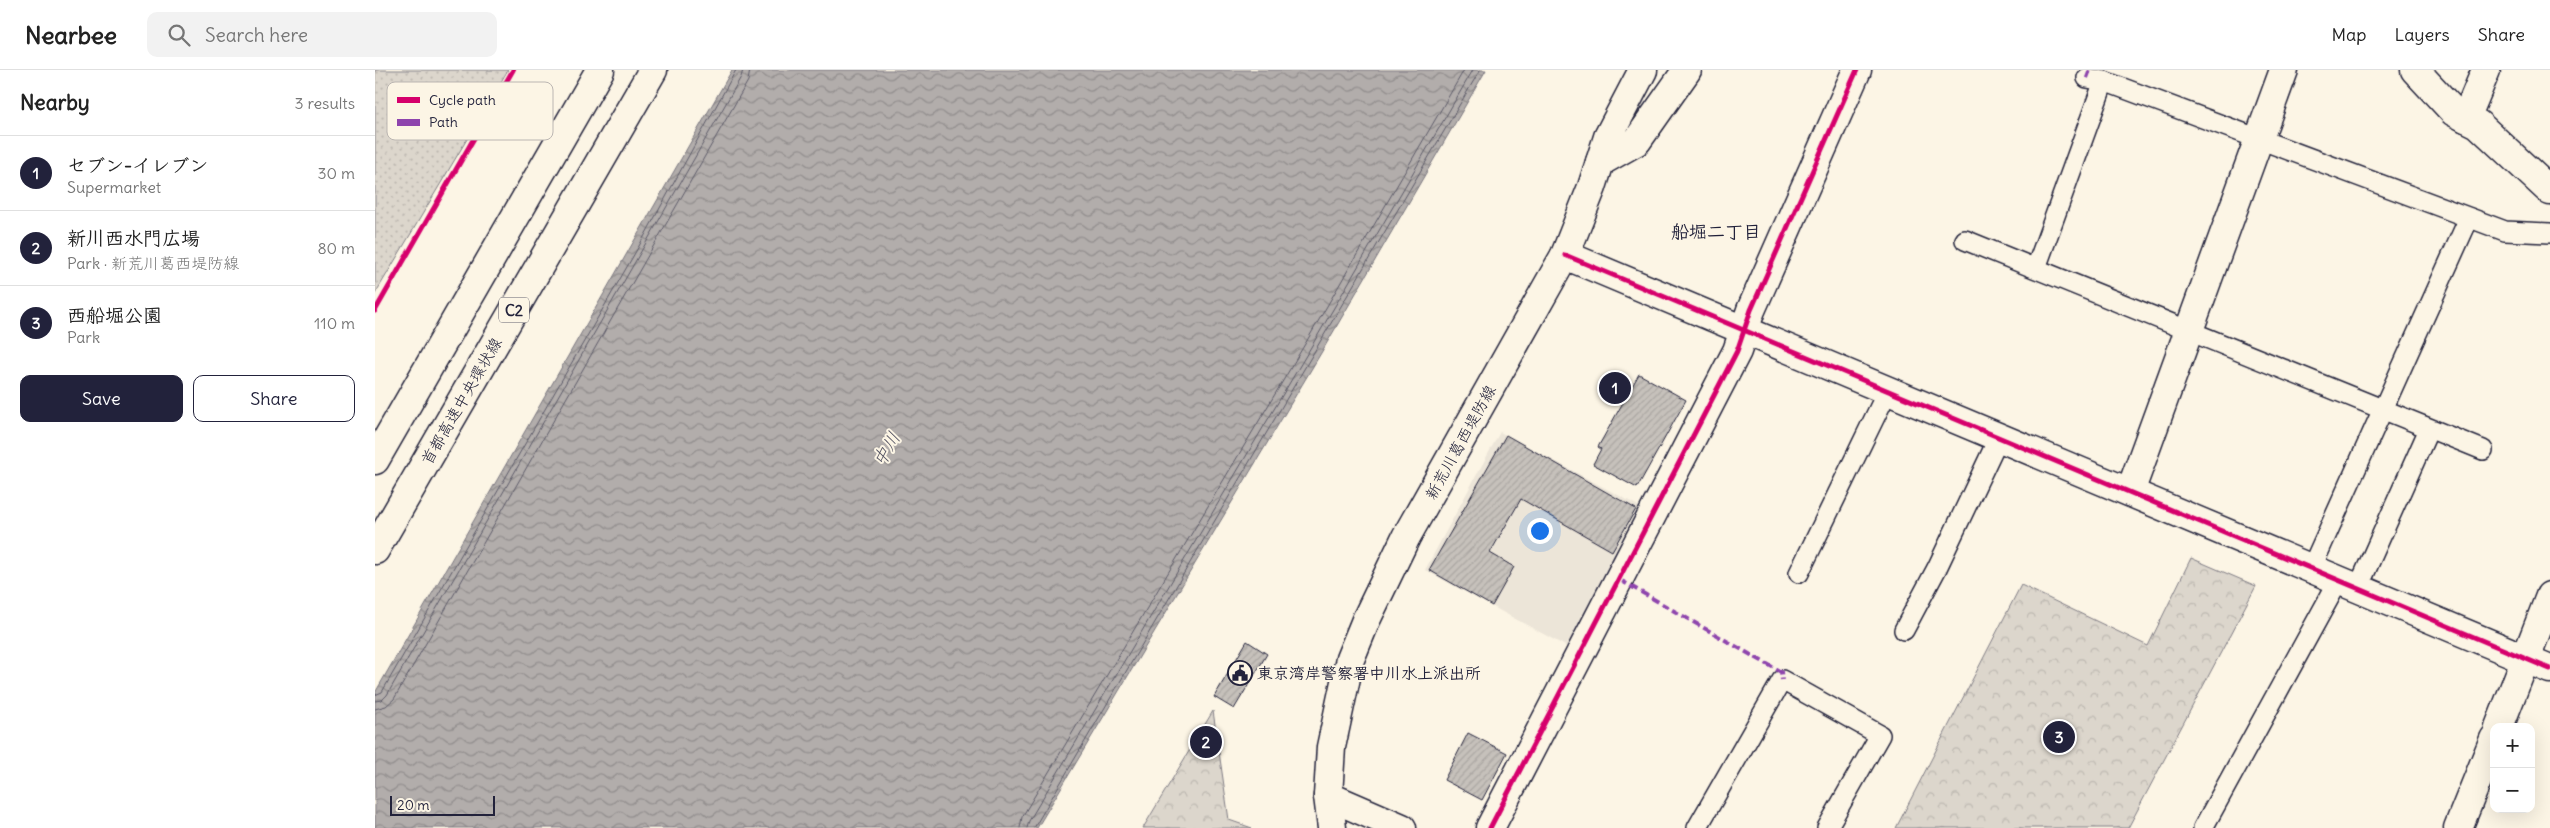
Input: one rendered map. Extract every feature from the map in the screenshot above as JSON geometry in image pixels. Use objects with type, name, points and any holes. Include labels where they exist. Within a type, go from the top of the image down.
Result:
[{"type":"main road","points":[[375,460],[600,70]]},
{"type":"main road","name":"首都高速中央環状線","points":[[375,550],[653,70]]},
{"type":"main road","name":"新荒川葛西堤防線","points":[[1332,828],[1328,796],[1331,747],[1350,659],[1366,620],[1406,537],[1565,255],[1608,137],[1643,70]]},
{"type":"main road","points":[[1600,162],[1637,141],[1687,70]]},
{"type":"main road","points":[[1490,828],[1737,352],[1751,310],[1857,70]]},
{"type":"main road","points":[[2130,492],[2284,70]]},
{"type":"main road","points":[[2415,70],[2454,112],[2478,124],[2550,191]]},
{"type":"main road","points":[[2466,118],[2486,70]]},
{"type":"main road","points":[[1565,255],[2550,669]]},
{"type":"main road","points":[[2501,723],[2550,596]]},
{"type":"main road","points":[[2458,828],[2490,749]]},
{"type":"main road","points":[[1328,796],[1402,828]]},
{"type":"lane","points":[[2036,268],[2096,79],[2505,232],[2550,233]]},
{"type":"lane","points":[[2311,569],[2469,218]]},
{"type":"lane","points":[[1965,240],[2483,450]]},
{"type":"lane","points":[[1799,573],[1888,390]]},
{"type":"lane","points":[[2203,828],[2349,584],[2429,429]]},
{"type":"lane","points":[[1903,630],[1937,568],[1999,437]]},
{"type":"lane","points":[[1697,828],[1782,680],[1880,735],[1827,828]]},
{"type":"shaded area","points":[[1500,432],[1646,510],[1571,649],[1425,570]]},
{"type":"green space","points":[[375,70],[508,70],[501,82],[387,82],[387,140],[466,140],[375,294]]},
{"type":"green space","points":[[2191,558],[2256,586],[2128,828],[1896,828],[2021,585],[2148,646]]},
{"type":"green space","points":[[1213,711],[1229,820],[1252,828],[1143,828]]},
{"type":"water","name":"中川","points":[[732,70],[1486,70],[1321,353],[1037,828],[375,828],[375,693]]},
{"type":"building","points":[[1639,374],[1686,400],[1637,488],[1593,464],[1601,449],[1598,447]]},
{"type":"building","points":[[1506,435],[1636,509],[1612,551],[1521,499],[1490,553],[1514,567],[1492,606],[1429,570]]},
{"type":"building","points":[[1247,641],[1267,654],[1234,709],[1214,697]]},
{"type":"building","points":[[1468,733],[1507,753],[1482,800],[1444,780]]},
{"type":"marked path","points":[[2087,78],[2090,70]]},
{"type":"marked path","points":[[1620,580],[1781,672],[1782,680]]},
{"type":"cycle path","points":[[506,82],[513,70]]},
{"type":"cycle path","points":[[1490,828],[1737,351],[1751,310],[1857,70]]},
{"type":"cycle path","points":[[375,311],[473,140]]},
{"type":"cycle path","points":[[1565,255],[2550,669]]},
{"type":"place","name":"セブン-イレブン","points":[[1615,388]]},
{"type":"place","name":"東京湾岸警察署中川水上派出所","points":[[1240,673]]},
{"type":"place","name":"西船堀公園","points":[[2059,737]]},
{"type":"place","name":"新川西水門広場","points":[[1206,742]]},
{"type":"district","name":"船堀二丁目","points":[[1716,231]]}]
